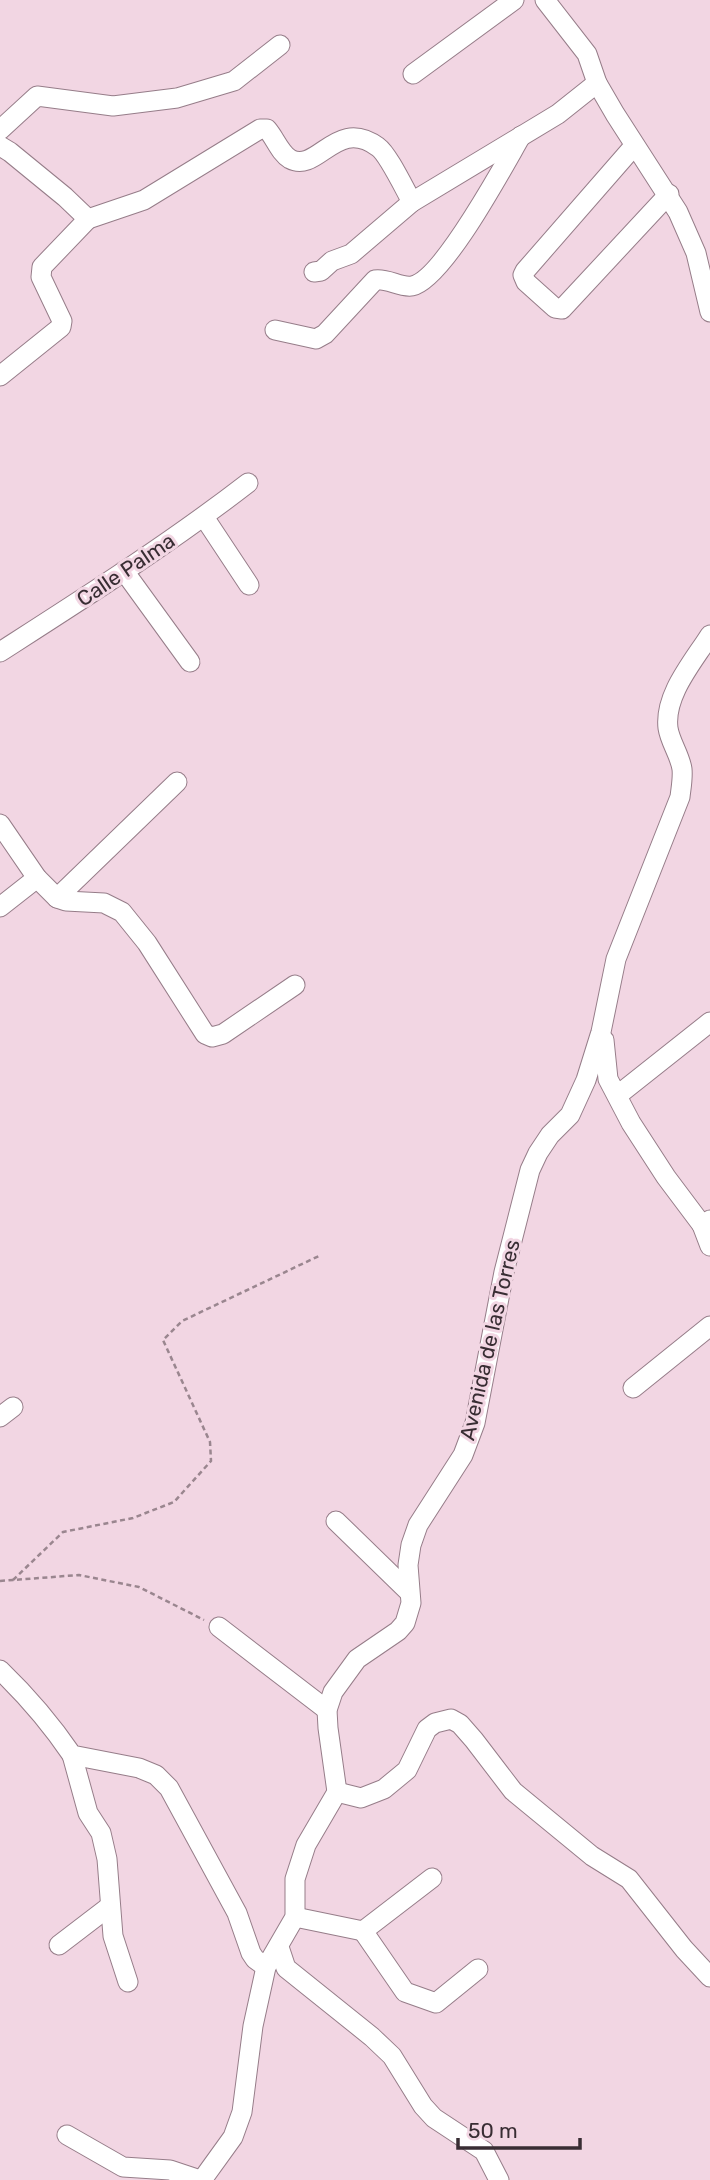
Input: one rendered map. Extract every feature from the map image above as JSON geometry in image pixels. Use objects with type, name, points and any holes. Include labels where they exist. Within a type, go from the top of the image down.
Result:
[{"type":"street","points":[[413,74],[514,0]]},
{"type":"street","points":[[545,0],[587,54],[597,83],[634,146],[669,194],[696,253],[710,312]]},
{"type":"street","points":[[0,130],[37,96],[113,106],[177,98],[234,81],[280,45]]},
{"type":"street","points":[[314,272],[321,271],[332,261],[351,254],[412,202],[558,114],[597,83]]},
{"type":"street","points":[[0,376],[61,327],[62,321],[41,277],[42,267],[88,219],[144,200],[260,129],[267,129],[283,153],[291,160],[300,162],[344,138],[359,137],[380,148],[412,202]]},
{"type":"street","points":[[275,330],[316,339],[325,334],[375,280],[383,278],[410,286],[430,275],[464,232],[521,136]]},
{"type":"street","points":[[0,146],[65,197],[88,219]]},
{"type":"street","points":[[634,146],[525,271],[523,275],[526,282],[555,308],[562,309],[669,194]]},
{"type":"street","name":"Calle Palma","points":[[0,652],[204,517],[248,483]]},
{"type":"street","points":[[204,517],[249,585]]},
{"type":"street","points":[[124,571],[190,662]]},
{"type":"street","name":"Avenida de las Torres","points":[[327,1710],[333,1692],[357,1659],[398,1631],[405,1623],[411,1603],[408,1565],[418,1525],[463,1455],[475,1423],[503,1272],[530,1170],[550,1135],[570,1115],[577,1102],[601,1032],[623,937],[680,797],[682,769],[668,731],[670,704],[710,635]]},
{"type":"street","points":[[57,898],[177,782]]},
{"type":"street","points":[[0,824],[37,878],[57,898],[104,903],[122,912],[147,943],[205,1034],[212,1037],[223,1034],[295,985]]},
{"type":"street","points":[[0,907],[37,878]]},
{"type":"street","points":[[618,1095],[710,1022]]},
{"type":"street","points":[[601,1032],[606,1042],[608,1079],[666,1177],[706,1223],[710,1247]]},
{"type":"street","points":[[633,1388],[710,1326]]},
{"type":"street","points":[[336,1521],[409,1592]]},
{"type":"street","points":[[67,2135],[123,2167],[170,2170],[201,2180],[233,2137],[242,2112],[253,2026],[265,1967],[295,1917],[295,1879],[306,1845],[337,1792],[327,1710],[219,1627]]},
{"type":"street","points":[[0,1670],[24,1693],[72,1755],[88,1813],[101,1833],[107,1859],[113,1936],[128,1982]]},
{"type":"street","points":[[337,1792],[361,1798],[384,1788],[407,1769],[427,1729],[435,1723],[451,1719],[460,1724],[474,1740],[513,1791],[592,1856],[629,1879],[710,1978]]},
{"type":"street","points":[[72,1755],[139,1768],[156,1775],[169,1788],[237,1913],[251,1953],[265,1967]]},
{"type":"street","points":[[363,1931],[432,1878]]},
{"type":"street","points":[[59,1945],[110,1906]]},
{"type":"street","points":[[295,1917],[363,1931],[404,1992],[436,2003],[478,1969]]},
{"type":"street","points":[[279,1947],[286,1968],[337,2007],[382,2047],[391,2056],[423,2106],[435,2118],[484,2151],[499,2180]]},
{"type":"path","points":[[13,1580],[63,1532],[132,1518],[174,1502],[211,1461],[210,1442],[163,1340],[182,1321],[321,1255]]},
{"type":"path","points":[[0,1581],[79,1575],[139,1587],[219,1627]]}]
